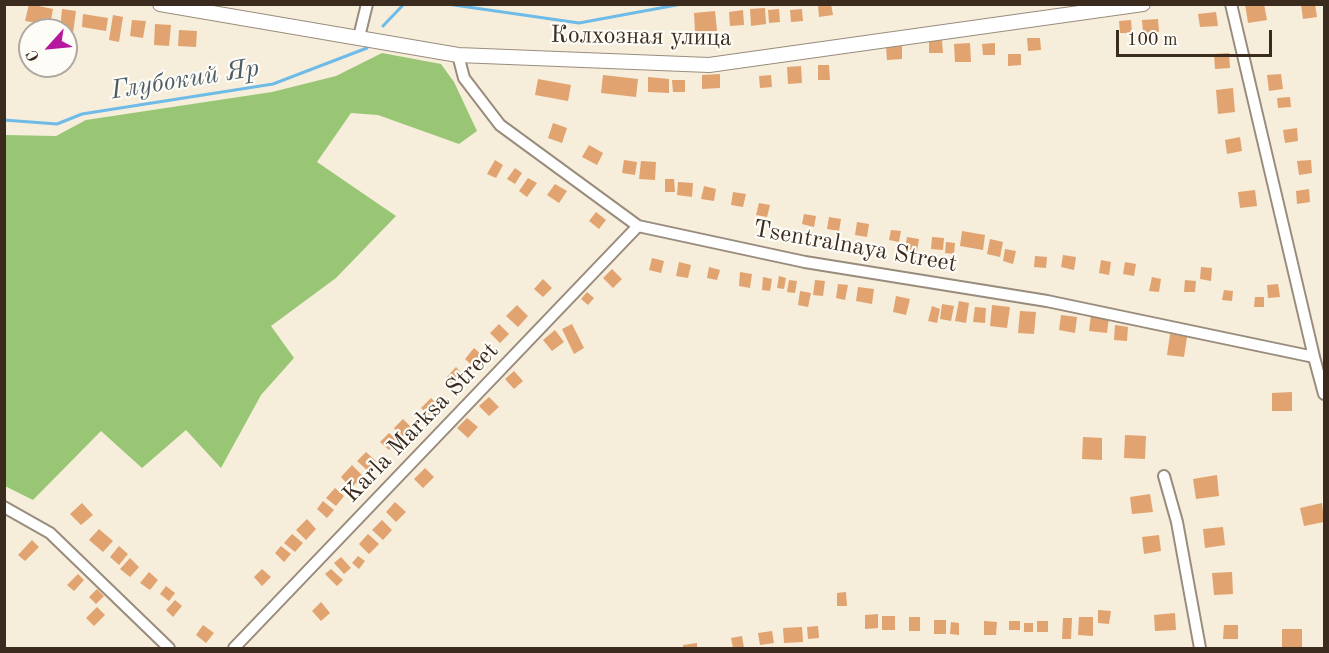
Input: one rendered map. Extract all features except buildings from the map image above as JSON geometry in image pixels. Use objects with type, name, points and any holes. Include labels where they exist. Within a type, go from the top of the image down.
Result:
[{"type":"street","name":"Колхозная улица","points":[[160,4],[458,55],[709,65],[1143,4]]},
{"type":"street","points":[[359,37],[367,4]]},
{"type":"street","points":[[1231,4],[1324,394]]},
{"type":"street","name":"Tsentralnaya Street","points":[[458,55],[464,78],[500,125],[638,226],[805,262],[1047,301],[1314,357]]},
{"type":"street","name":"Karla Marksa Street","points":[[234,648],[638,226]]},
{"type":"street","points":[[1164,476],[1177,522],[1200,648]]},
{"type":"street","points":[[4,507],[50,533],[169,648]]},
{"type":"green space","points":[[382,53],[441,64],[454,82],[477,131],[459,144],[378,115],[351,113],[317,162],[396,216],[336,278],[271,326],[294,358],[261,395],[221,468],[186,430],[142,468],[101,431],[33,500],[5,486],[5,135],[56,136],[86,120],[272,92],[336,76]]},
{"type":"waterway","name":"Глубокий Яр","points":[[383,26],[404,4]]},
{"type":"waterway","name":"Глубокий Яр","points":[[447,4],[579,23],[682,4]]},
{"type":"waterway","name":"Глубокий Яр","points":[[4,120],[57,124],[82,114],[273,84],[367,48]]}]
